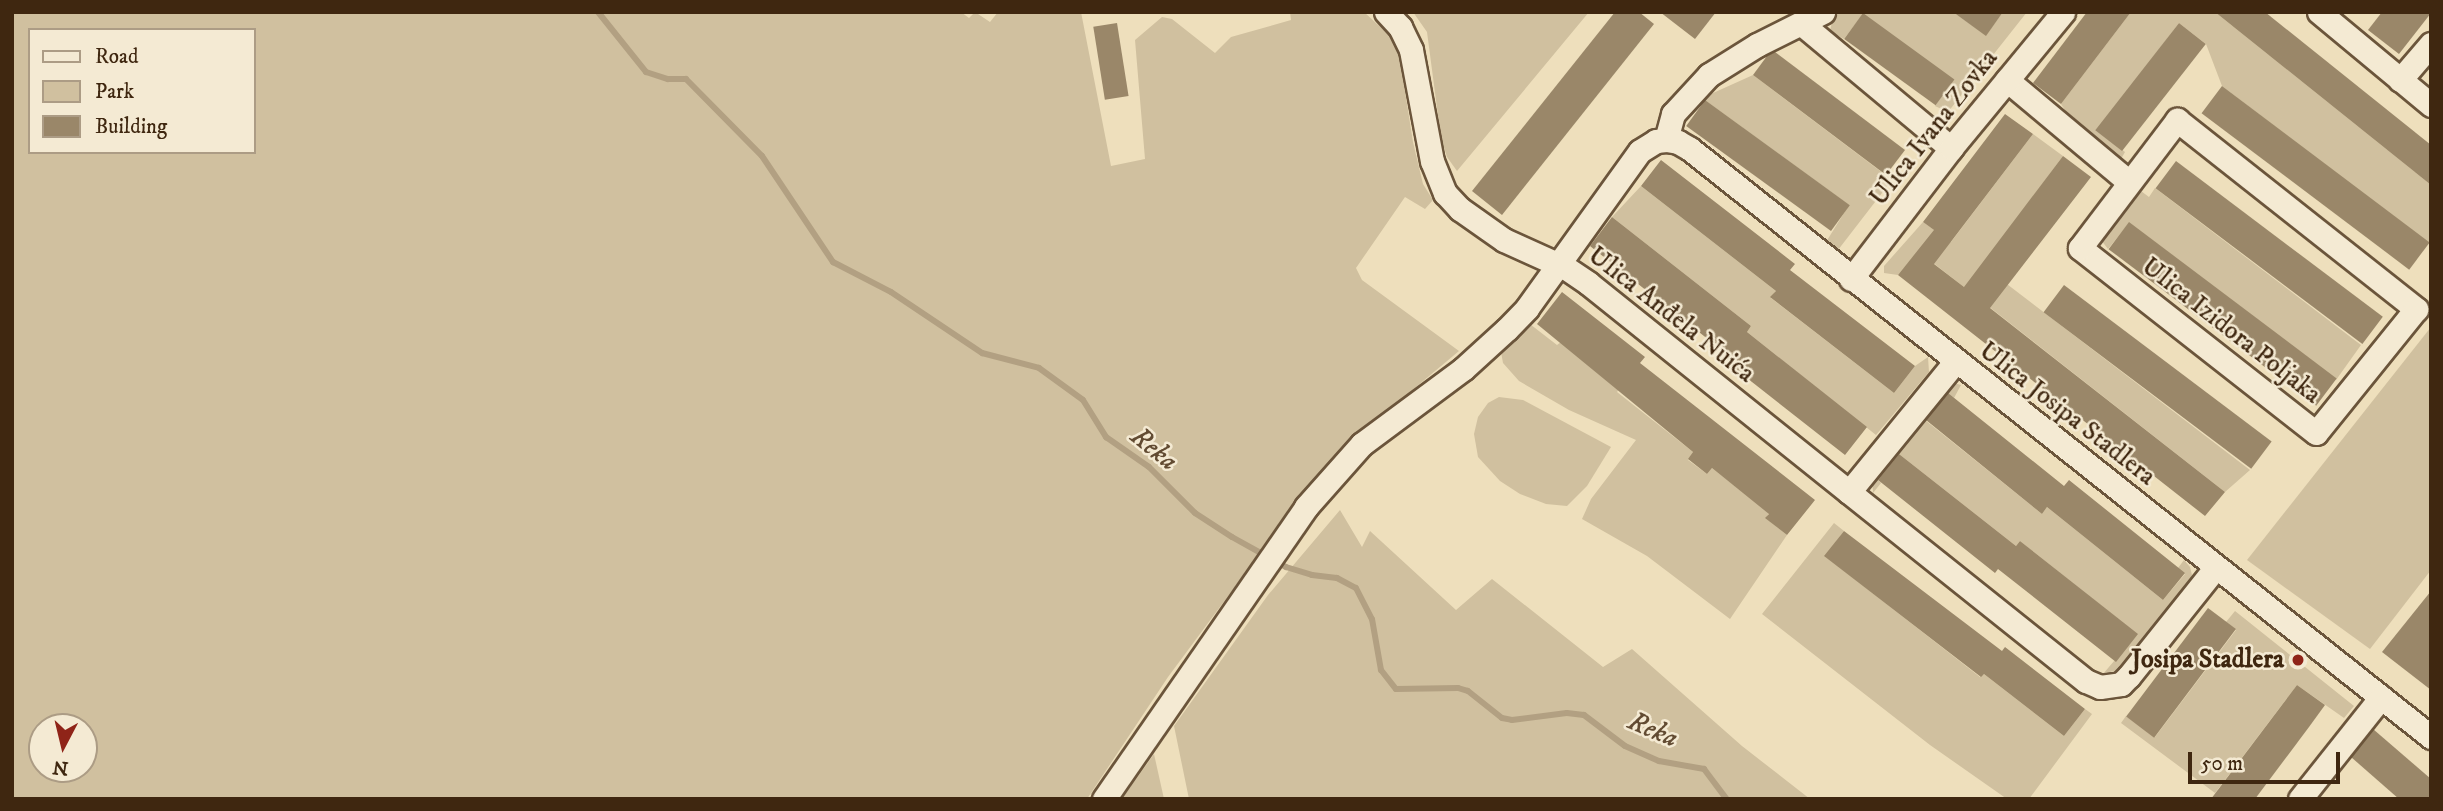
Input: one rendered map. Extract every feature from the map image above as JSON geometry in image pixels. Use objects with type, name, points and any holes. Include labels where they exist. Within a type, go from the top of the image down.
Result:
[{"type":"street","points":[[1104,799],[1306,506],[1362,444],[1477,358],[1527,308],[1557,263],[1504,240],[1461,209],[1446,193],[1432,160],[1411,50],[1400,27],[1386,12]]},
{"type":"street","points":[[1666,140],[1673,114],[1709,75],[1757,45],[1823,12]]},
{"type":"street","points":[[2319,12],[2431,105]]},
{"type":"street","name":"Ulica Ivana Zovka","points":[[1851,279],[1951,148],[2059,14]]},
{"type":"street","points":[[1802,24],[1951,148]]},
{"type":"street","points":[[2400,80],[2431,44]]},
{"type":"street","points":[[2007,80],[2129,182]]},
{"type":"street","name":"Ulica Izidora Poljaka","points":[[2177,120],[2416,309],[2316,433],[2080,248],[2129,182],[2177,120]]},
{"type":"street","name":"Ulica Anđela Nuića","points":[[1666,140],[1656,141],[1640,151],[1557,263],[1588,283],[2086,681],[2100,687],[2121,684],[2216,567]]},
{"type":"street","name":"Ulica Josipa Stadlera","points":[[1666,140],[1678,142],[1689,149],[2431,737]]},
{"type":"street","points":[[1849,492],[1956,361]]},
{"type":"street","points":[[2300,799],[2381,697]]},
{"type":"green space","points":[[12,12],[961,12],[969,18],[975,12],[990,22],[998,12],[1081,12],[1111,166],[1145,159],[1135,40],[1162,17],[1172,19],[1215,53],[1231,37],[1291,20],[1290,12],[1364,12],[1389,35],[1399,53],[1413,142],[1423,184],[1433,200],[1425,209],[1405,197],[1356,268],[1362,280],[1459,351],[1349,443],[1314,480],[1168,677],[1087,799],[12,799]]},
{"type":"green space","points":[[1413,12],[1589,12],[1457,171],[1447,157],[1441,138],[1427,32]]},
{"type":"green space","points":[[1841,12],[1953,12],[1986,35],[2003,12],[2027,12],[1948,112],[1935,106],[1953,80],[1863,14],[1844,39],[1830,31],[1833,18]]},
{"type":"green space","points":[[2131,12],[2215,12],[2431,185],[2431,246],[2222,86],[2206,44],[2179,23],[2097,131],[2125,152],[2121,159],[2077,128],[2061,104]]},
{"type":"green space","points":[[1753,75],[1892,180],[1838,250],[1826,242],[1849,205],[1702,98]]},
{"type":"green space","points":[[2033,134],[2063,156],[1982,265],[2250,470],[2225,492],[1918,251],[1898,275],[1884,273],[1884,266],[1923,222],[1951,242]]},
{"type":"green space","points":[[1641,186],[1776,291],[1771,298],[1894,393],[1915,366],[1928,357],[1929,372],[1876,435],[1747,332],[1751,326],[1612,217]]},
{"type":"green space","points":[[2137,188],[2149,197],[2155,188],[2361,345],[2336,380],[2129,223],[2108,249],[2101,240]]},
{"type":"green space","points":[[1526,321],[1557,345],[1561,342],[1620,388],[1617,392],[1693,452],[1688,460],[1707,474],[1712,468],[1769,513],[1766,518],[1787,535],[1730,619],[1647,556],[1582,519],[1591,499],[1636,440],[1569,410],[1519,381],[1503,363],[1501,352]]},
{"type":"green space","points":[[2431,327],[2431,570],[2370,649],[2247,560]]},
{"type":"green space","points":[[1948,385],[1961,385],[1954,398],[1946,392],[1925,420],[2042,514],[2047,507],[2163,600],[2185,574],[2178,568],[2184,560],[2190,567],[2192,575],[2188,584],[2121,669],[2103,674],[2137,634],[2020,541],[2016,546],[1899,454],[1878,480],[1881,483],[1873,493],[1872,477]]},
{"type":"green space","points":[[1499,397],[1523,400],[1611,447],[1587,486],[1567,506],[1546,504],[1520,494],[1500,481],[1478,457],[1474,434],[1478,417],[1488,403]]},
{"type":"green space","points":[[1340,510],[1362,547],[1370,531],[1456,610],[1492,579],[1603,667],[1632,649],[1742,746],[1810,799],[1189,799],[1174,726],[1268,595]]},
{"type":"green space","points":[[1834,523],[1844,531],[1825,556],[1980,677],[1984,674],[2064,736],[2085,709],[2092,714],[2029,799],[2007,799],[1930,745],[1762,614]]},
{"type":"green space","points":[[2235,611],[2354,706],[2344,718],[2297,685],[2215,793],[2121,723],[2126,716],[2155,737],[2236,630],[2226,622]]},
{"type":"green space","points":[[1154,754],[1164,799],[1122,799]]},
{"type":"building","points":[[1615,12],[1639,12],[1654,24],[1502,215],[1472,191]]},
{"type":"building","points":[[1660,12],[1716,12],[1695,39]]},
{"type":"building","points":[[1953,12],[2003,12],[1986,36]]},
{"type":"building","points":[[2087,12],[2131,12],[2061,104],[2033,83]]},
{"type":"building","points":[[2215,12],[2265,12],[2431,145],[2431,185]]},
{"type":"building","points":[[2382,12],[2431,13],[2399,54],[2368,30]]},
{"type":"building","points":[[1863,13],[1954,79],[1936,105],[1844,39]]},
{"type":"building","points":[[1117,23],[1129,96],[1105,100],[1093,27]]},
{"type":"building","points":[[2179,23],[2206,44],[2122,151],[2095,130]]},
{"type":"building","points":[[1775,52],[1905,150],[1886,175],[1753,75],[1767,56]]},
{"type":"building","points":[[2222,86],[2430,242],[2409,270],[2202,113]]},
{"type":"building","points":[[1705,100],[1850,205],[1831,231],[1686,126]]},
{"type":"building","points":[[2005,114],[2033,134],[1934,264],[1964,287],[2063,156],[2091,177],[1990,308],[2225,492],[2205,516],[1898,275],[1934,230],[1923,222]]},
{"type":"building","points":[[1661,160],[1795,264],[1790,270],[1915,366],[1894,393],[1770,297],[1776,291],[1641,186]]},
{"type":"building","points":[[2176,161],[2383,317],[2362,344],[2156,188]]},
{"type":"building","points":[[1612,217],[1751,326],[1747,332],[1867,427],[1845,455],[1724,360],[1728,355],[1590,246]]},
{"type":"building","points":[[2129,222],[2337,378],[2316,406],[2109,249]]},
{"type":"building","points":[[2064,285],[2272,441],[2251,469],[2044,312]]},
{"type":"building","points":[[1562,292],[1645,357],[1640,363],[1815,500],[1787,535],[1765,518],[1769,514],[1712,468],[1707,474],[1688,459],[1693,452],[1537,324]]},
{"type":"building","points":[[1948,393],[2064,486],[2069,480],[2185,573],[2163,600],[2047,507],[2042,514],[1926,420]]},
{"type":"building","points":[[1899,454],[2016,546],[2020,541],[2138,634],[2116,662],[1998,569],[1995,573],[1878,480]]},
{"type":"building","points":[[1844,531],[2002,651],[2005,647],[2085,709],[2064,736],[1984,674],[1981,677],[1824,556]]},
{"type":"building","points":[[2431,591],[2431,690],[2382,652]]},
{"type":"building","points":[[2208,608],[2236,629],[2154,738],[2126,717]]},
{"type":"building","points":[[2297,685],[2325,705],[2255,799],[2211,799]]},
{"type":"building","points":[[2373,729],[2431,779],[2431,799],[2399,799],[2351,757]]},
{"type":"waterway","name":"Reka","points":[[598,12],[646,72],[668,79],[686,79],[762,156],[833,262],[891,292],[982,353],[1039,368],[1083,400],[1106,437],[1149,467],[1195,513],[1232,537],[1286,567],[1312,575],[1337,578],[1356,588],[1372,619],[1381,670],[1396,689],[1458,688],[1468,691],[1502,718],[1512,720],[1567,713],[1584,715],[1625,746],[1659,761],[1704,769],[1727,799]]},
{"type":"place","name":"Josipa Stadlera","points":[[2298,660]]}]
